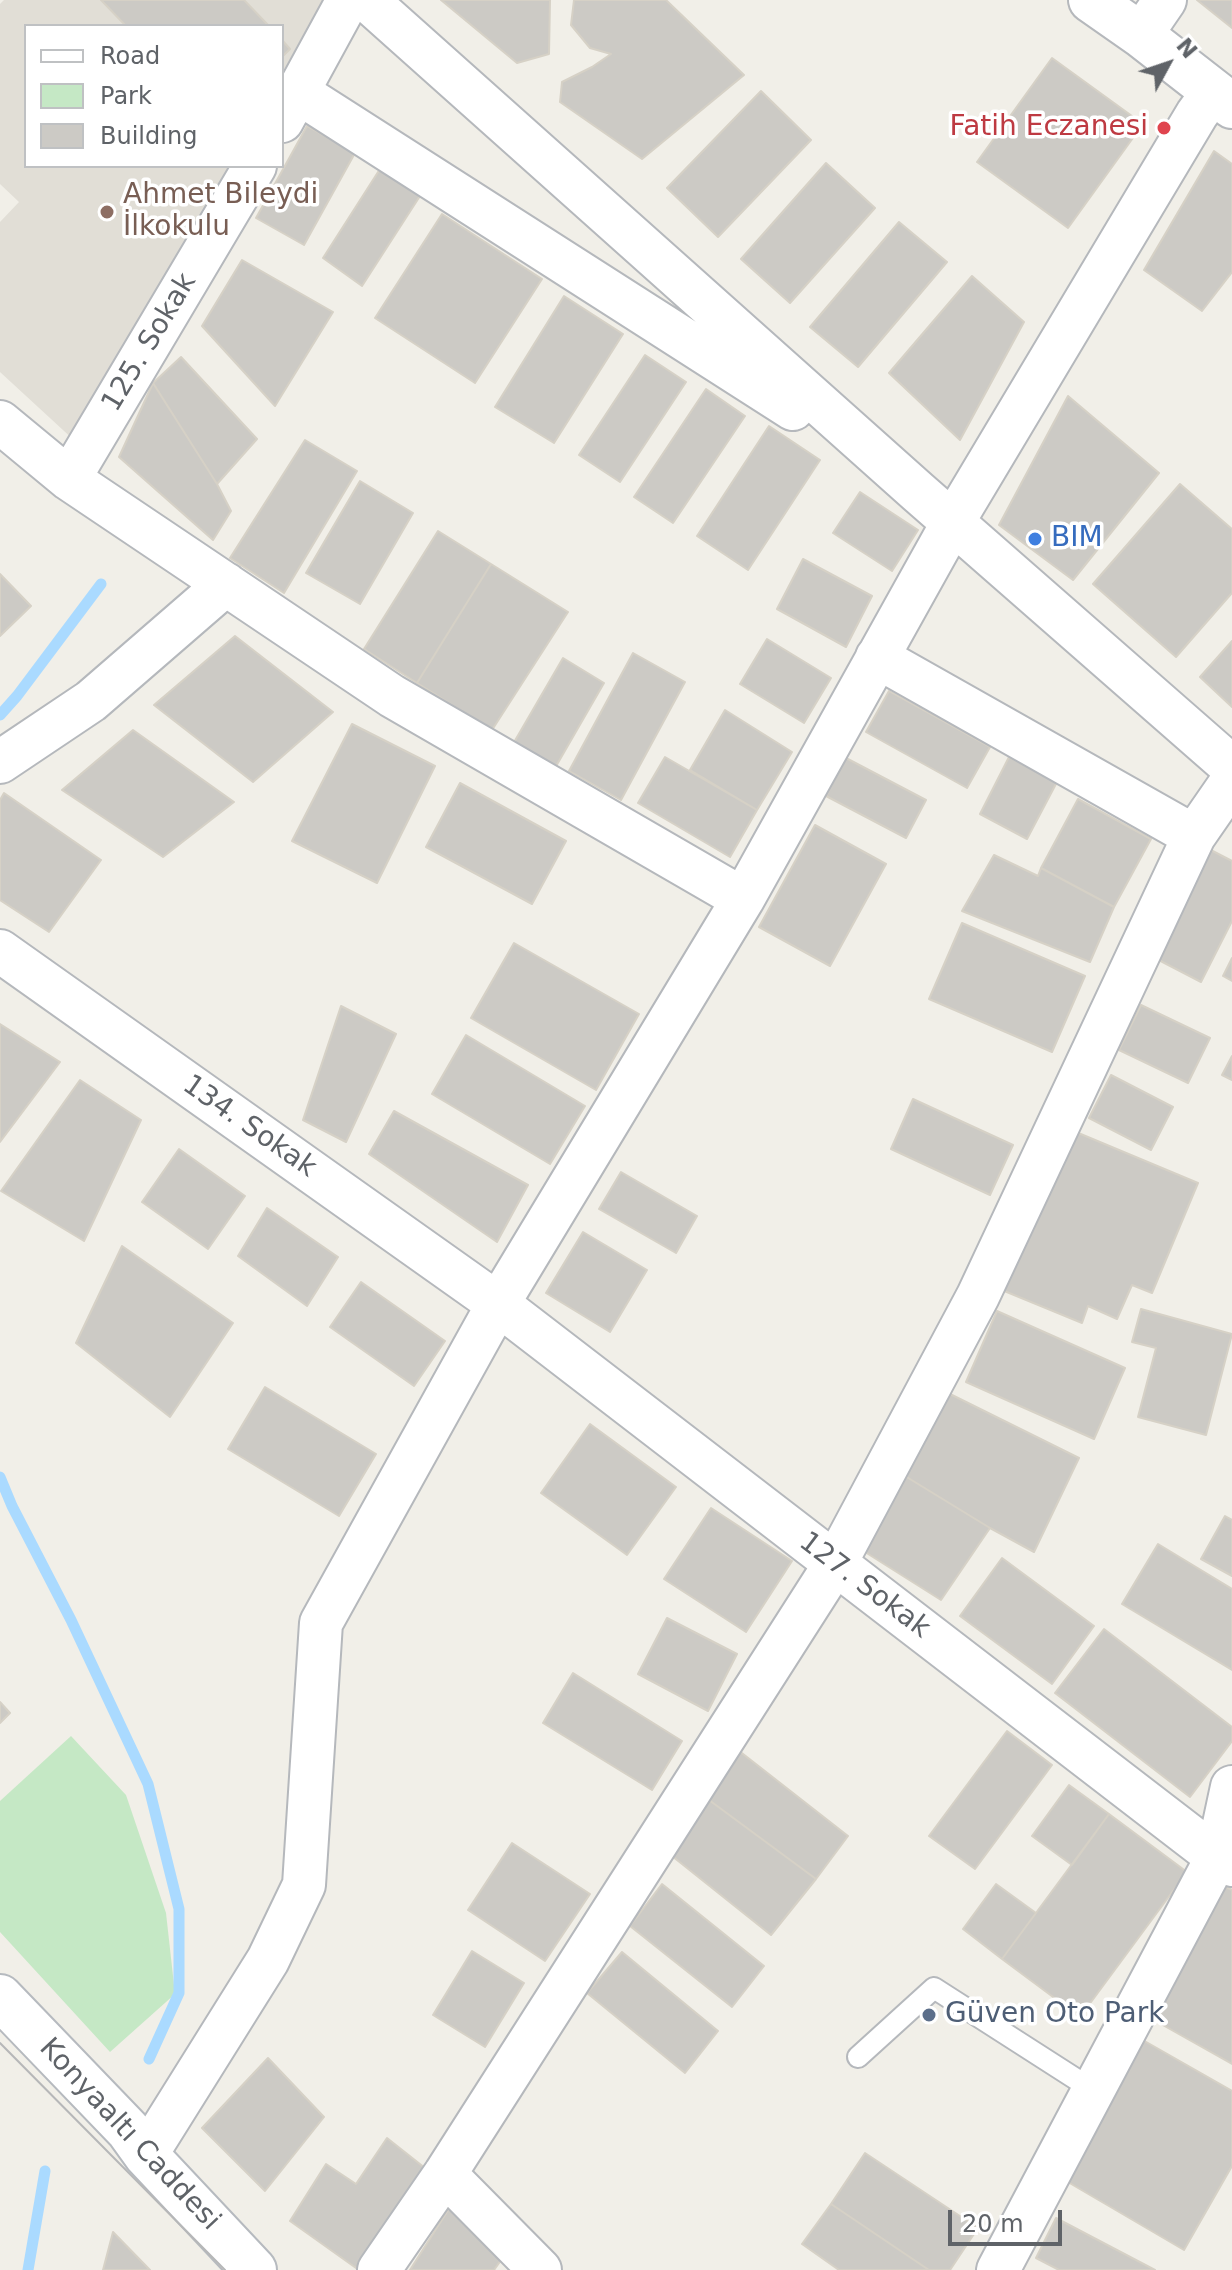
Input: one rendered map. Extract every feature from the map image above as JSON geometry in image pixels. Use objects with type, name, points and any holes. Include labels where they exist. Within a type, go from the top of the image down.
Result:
[{"type":"main road","points":[[1091,0],[1153,18],[1222,99]]},
{"type":"main road","name":"Konyaaltı Caddesi","points":[[1,1998],[254,2270]]},
{"type":"street","points":[[348,0],[290,107],[725,365],[918,492]]},
{"type":"street","points":[[367,0],[918,492],[1232,767]]},
{"type":"street","points":[[137,2143],[268,1960],[304,1885],[321,1623],[498,1304],[743,899],[953,522],[1181,141],[1222,99]]},
{"type":"street","name":"125. Sokak","points":[[69,479],[254,168]]},
{"type":"street","points":[[0,422],[69,479],[392,696],[743,899]]},
{"type":"street","points":[[0,762],[91,701],[226,584]]},
{"type":"street","points":[[877,657],[1194,836]]},
{"type":"street","points":[[379,2270],[445,2174],[835,1564],[978,1296],[1194,836],[1232,781]]},
{"type":"street","name":"134. Sokak","points":[[0,951],[498,1304]]},
{"type":"street","name":"127. Sokak","points":[[498,1304],[1224,1861]]},
{"type":"street","points":[[998,2270],[1093,2090],[1224,1861],[1232,1787]]},
{"type":"street","points":[[445,2174],[540,2270]]},
{"type":"lane","points":[[858,2057],[934,1988],[1093,2090]]},
{"type":"shaded area","name":"Ahmet Bileydi İlkokulu","points":[[4,0],[323,0],[284,69],[284,24],[24,24],[24,168],[229,168],[76,442],[0,372],[0,222],[19,202],[0,184],[0,4]]},
{"type":"green space","points":[[71,1736],[126,1795],[166,1913],[175,1994],[110,2052],[0,1932],[0,1801]]},
{"type":"building","points":[[101,0],[244,0],[267,24],[124,24]]},
{"type":"building","points":[[441,0],[550,0],[549,54],[517,63]]},
{"type":"building","points":[[574,0],[666,0],[744,75],[642,159],[560,102],[562,82],[611,54],[590,48],[571,25]]},
{"type":"building","points":[[1197,0],[1232,0],[1232,28]]},
{"type":"building","points":[[1052,58],[1143,124],[1068,228],[977,162]]},
{"type":"building","points":[[761,91],[811,140],[718,237],[667,188]]},
{"type":"building","points":[[307,126],[355,153],[304,245],[256,218]]},
{"type":"building","points":[[1214,151],[1232,164],[1232,272],[1202,311],[1144,270]]},
{"type":"building","points":[[826,163],[875,208],[790,303],[741,259]]},
{"type":"building","points":[[380,169],[420,196],[362,286],[323,258]]},
{"type":"building","points":[[442,214],[542,279],[475,383],[375,318]]},
{"type":"building","points":[[899,222],[947,262],[858,367],[810,327]]},
{"type":"building","points":[[242,260],[333,312],[275,406],[202,326]]},
{"type":"building","points":[[972,276],[1024,322],[960,440],[889,373]]},
{"type":"building","points":[[564,296],[623,334],[554,443],[495,407]]},
{"type":"building","points":[[645,355],[686,382],[620,482],[579,455]]},
{"type":"building","points":[[181,357],[257,439],[217,484],[153,383]]},
{"type":"building","points":[[153,383],[231,511],[213,540],[119,457]]},
{"type":"building","points":[[706,389],[745,416],[673,523],[634,497]]},
{"type":"building","points":[[1068,396],[1159,473],[1073,580],[999,525]]},
{"type":"building","points":[[769,426],[820,460],[748,570],[697,536]]},
{"type":"building","points":[[305,440],[357,471],[284,593],[230,558]]},
{"type":"building","points":[[360,481],[413,513],[360,604],[306,573]]},
{"type":"building","points":[[1180,484],[1232,529],[1232,593],[1176,657],[1093,584]]},
{"type":"building","points":[[860,492],[918,530],[892,571],[833,533]]},
{"type":"building","points":[[438,531],[491,564],[417,683],[364,649]]},
{"type":"building","points":[[803,559],[872,596],[846,647],[777,609]]},
{"type":"building","points":[[491,564],[568,612],[492,730],[417,683]]},
{"type":"building","points":[[0,574],[31,606],[0,636]]},
{"type":"building","points":[[235,636],[333,712],[253,782],[154,705]]},
{"type":"building","points":[[767,639],[831,678],[804,723],[740,684]]},
{"type":"building","points":[[1232,641],[1232,707],[1200,677]]},
{"type":"building","points":[[633,653],[685,682],[621,800],[569,771]]},
{"type":"building","points":[[563,658],[604,683],[555,768],[513,744]]},
{"type":"building","points":[[889,691],[990,747],[967,788],[866,732]]},
{"type":"building","points":[[725,710],[792,752],[757,810],[690,770]]},
{"type":"building","points":[[352,724],[435,766],[377,883],[292,841]]},
{"type":"building","points":[[133,730],[234,802],[163,857],[62,790]]},
{"type":"building","points":[[665,757],[757,810],[730,857],[638,803]]},
{"type":"building","points":[[1009,757],[1057,782],[1027,839],[980,814]]},
{"type":"building","points":[[846,758],[926,800],[906,838],[826,796]]},
{"type":"building","points":[[460,783],[566,841],[532,904],[426,847]]},
{"type":"building","points":[[4,793],[101,860],[49,932],[0,900],[0,800]]},
{"type":"building","points":[[1078,799],[1151,839],[1114,907],[1041,868]]},
{"type":"building","points":[[815,825],[886,864],[830,966],[759,927]]},
{"type":"building","points":[[1205,847],[1232,861],[1232,921],[1201,982],[1149,955]]},
{"type":"building","points":[[994,855],[1038,876],[1041,868],[1114,907],[1090,962],[962,911]]},
{"type":"building","points":[[962,923],[1085,976],[1052,1052],[929,999]]},
{"type":"building","points":[[514,943],[639,1014],[596,1090],[471,1018]]},
{"type":"building","points":[[1232,958],[1232,981],[1223,976]]},
{"type":"building","points":[[1141,1005],[1210,1038],[1188,1083],[1119,1050]]},
{"type":"building","points":[[341,1006],[396,1034],[346,1142],[303,1120]]},
{"type":"building","points":[[0,1024],[60,1062],[0,1142]]},
{"type":"building","points":[[466,1035],[585,1106],[550,1164],[432,1094]]},
{"type":"building","points":[[1232,1056],[1232,1080],[1222,1075]]},
{"type":"building","points":[[1111,1075],[1173,1107],[1151,1150],[1089,1118]]},
{"type":"building","points":[[80,1080],[141,1120],[84,1241],[1,1191]]},
{"type":"building","points":[[913,1099],[1013,1145],[990,1195],[891,1149]]},
{"type":"building","points":[[394,1111],[528,1185],[497,1242],[369,1154]]},
{"type":"building","points":[[1064,1127],[1198,1183],[1152,1293],[1132,1285],[1117,1319],[1088,1306],[1082,1323],[997,1288]]},
{"type":"building","points":[[179,1149],[245,1196],[208,1249],[142,1202]]},
{"type":"building","points":[[621,1172],[697,1216],[676,1253],[599,1209]]},
{"type":"building","points":[[267,1208],[338,1257],[307,1306],[238,1256]]},
{"type":"building","points":[[583,1232],[647,1270],[610,1332],[546,1293]]},
{"type":"building","points":[[122,1246],[233,1323],[170,1417],[76,1343]]},
{"type":"building","points":[[361,1282],[445,1341],[414,1386],[330,1327]]},
{"type":"building","points":[[1141,1309],[1232,1334],[1206,1435],[1138,1417],[1156,1348],[1132,1342]]},
{"type":"building","points":[[997,1311],[1125,1368],[1094,1439],[966,1382]]},
{"type":"building","points":[[265,1387],[376,1454],[339,1516],[228,1449]]},
{"type":"building","points":[[944,1391],[1079,1458],[1034,1552],[905,1476]]},
{"type":"building","points":[[590,1424],[676,1487],[627,1555],[541,1493]]},
{"type":"building","points":[[905,1476],[990,1528],[941,1600],[865,1552]]},
{"type":"building","points":[[711,1508],[792,1561],[746,1632],[664,1579]]},
{"type":"building","points":[[1225,1516],[1232,1520],[1232,1576],[1201,1559]]},
{"type":"building","points":[[1158,1544],[1232,1589],[1232,1670],[1122,1604]]},
{"type":"building","points":[[1002,1558],[1094,1626],[1052,1684],[960,1616]]},
{"type":"building","points":[[667,1618],[737,1654],[708,1711],[638,1674]]},
{"type":"building","points":[[1104,1629],[1232,1727],[1232,1741],[1190,1797],[1055,1693]]},
{"type":"building","points":[[573,1673],[682,1741],[652,1790],[543,1723]]},
{"type":"building","points":[[0,1702],[10,1713],[0,1723]]},
{"type":"building","points":[[1007,1731],[1052,1765],[975,1869],[929,1836]]},
{"type":"building","points":[[738,1750],[848,1836],[816,1879],[709,1800]]},
{"type":"building","points":[[1069,1785],[1109,1814],[1072,1865],[1032,1836]]},
{"type":"building","points":[[709,1800],[816,1879],[771,1935],[672,1856]]},
{"type":"building","points":[[1109,1814],[1187,1872],[1080,2017],[1002,1959]]},
{"type":"building","points":[[512,1843],[590,1894],[545,1961],[468,1910]]},
{"type":"building","points":[[1219,1883],[1232,1890],[1232,2064],[1145,2015]]},
{"type":"building","points":[[662,1884],[764,1966],[732,2007],[630,1926]]},
{"type":"building","points":[[996,1884],[1036,1913],[1002,1959],[963,1929]]},
{"type":"building","points":[[472,1951],[524,1983],[485,2047],[433,2015]]},
{"type":"building","points":[[622,1952],[718,2031],[685,2073],[587,1993]]},
{"type":"building","points":[[1141,2039],[1232,2091],[1232,2166],[1184,2250],[1061,2178]]},
{"type":"building","points":[[268,2058],[324,2117],[265,2191],[202,2128]]},
{"type":"building","points":[[387,2138],[430,2172],[356,2268],[290,2221],[326,2164],[356,2184]]},
{"type":"building","points":[[865,2153],[978,2228],[950,2270],[929,2270],[831,2204]]},
{"type":"building","points":[[452,2204],[504,2256],[494,2270],[410,2270]]},
{"type":"building","points":[[831,2204],[929,2270],[839,2270],[802,2244]]},
{"type":"building","points":[[1056,2218],[1155,2270],[1059,2270],[1036,2258]]},
{"type":"building","points":[[113,2232],[150,2270],[103,2270]]},
{"type":"waterway","points":[[0,715],[101,584]]},
{"type":"waterway","points":[[0,1477],[148,1784],[179,1909],[179,1993],[149,2059]]},
{"type":"waterway","points":[[28,2270],[45,2171]]},
{"type":"tram line","points":[[0,2043],[225,2270]]},
{"type":"place","name":"Fatih Eczanesi","points":[[1164,128]]},
{"type":"place","name":"Ahmet Bileydi İlkokulu","points":[[107,212]]},
{"type":"place","name":"BIM","points":[[1035,539]]},
{"type":"place","name":"Güven Oto Park","points":[[929,2015]]}]
